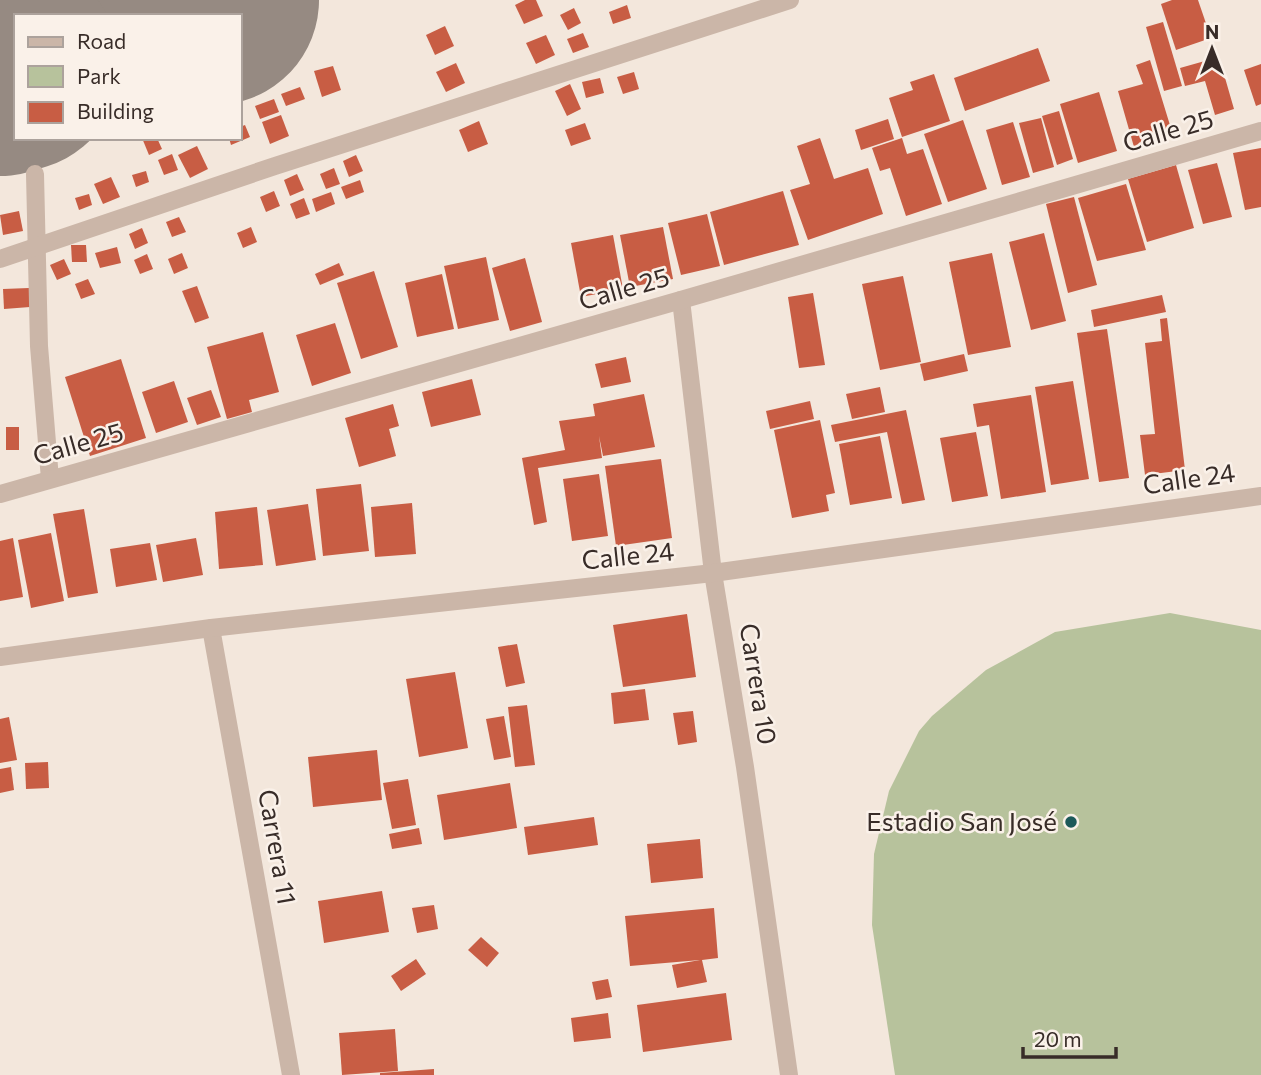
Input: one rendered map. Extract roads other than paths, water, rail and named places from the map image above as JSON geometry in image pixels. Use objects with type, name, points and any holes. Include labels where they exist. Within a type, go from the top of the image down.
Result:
[{"type":"street","points":[[0,259],[275,166],[790,0]]},
{"type":"street","name":"Calle 25","points":[[0,494],[1261,131]]},
{"type":"street","points":[[36,174],[39,346],[50,479]]},
{"type":"street","name":"Carrera 10","points":[[681,300],[713,573],[745,767],[789,1075]]},
{"type":"street","name":"Calle 24","points":[[0,657],[211,628],[713,573],[1261,496]]},
{"type":"street","name":"Carrera 11","points":[[211,628],[291,1075]]},
{"type":"place","name":"Estadio San José","points":[[1071,822]]}]
